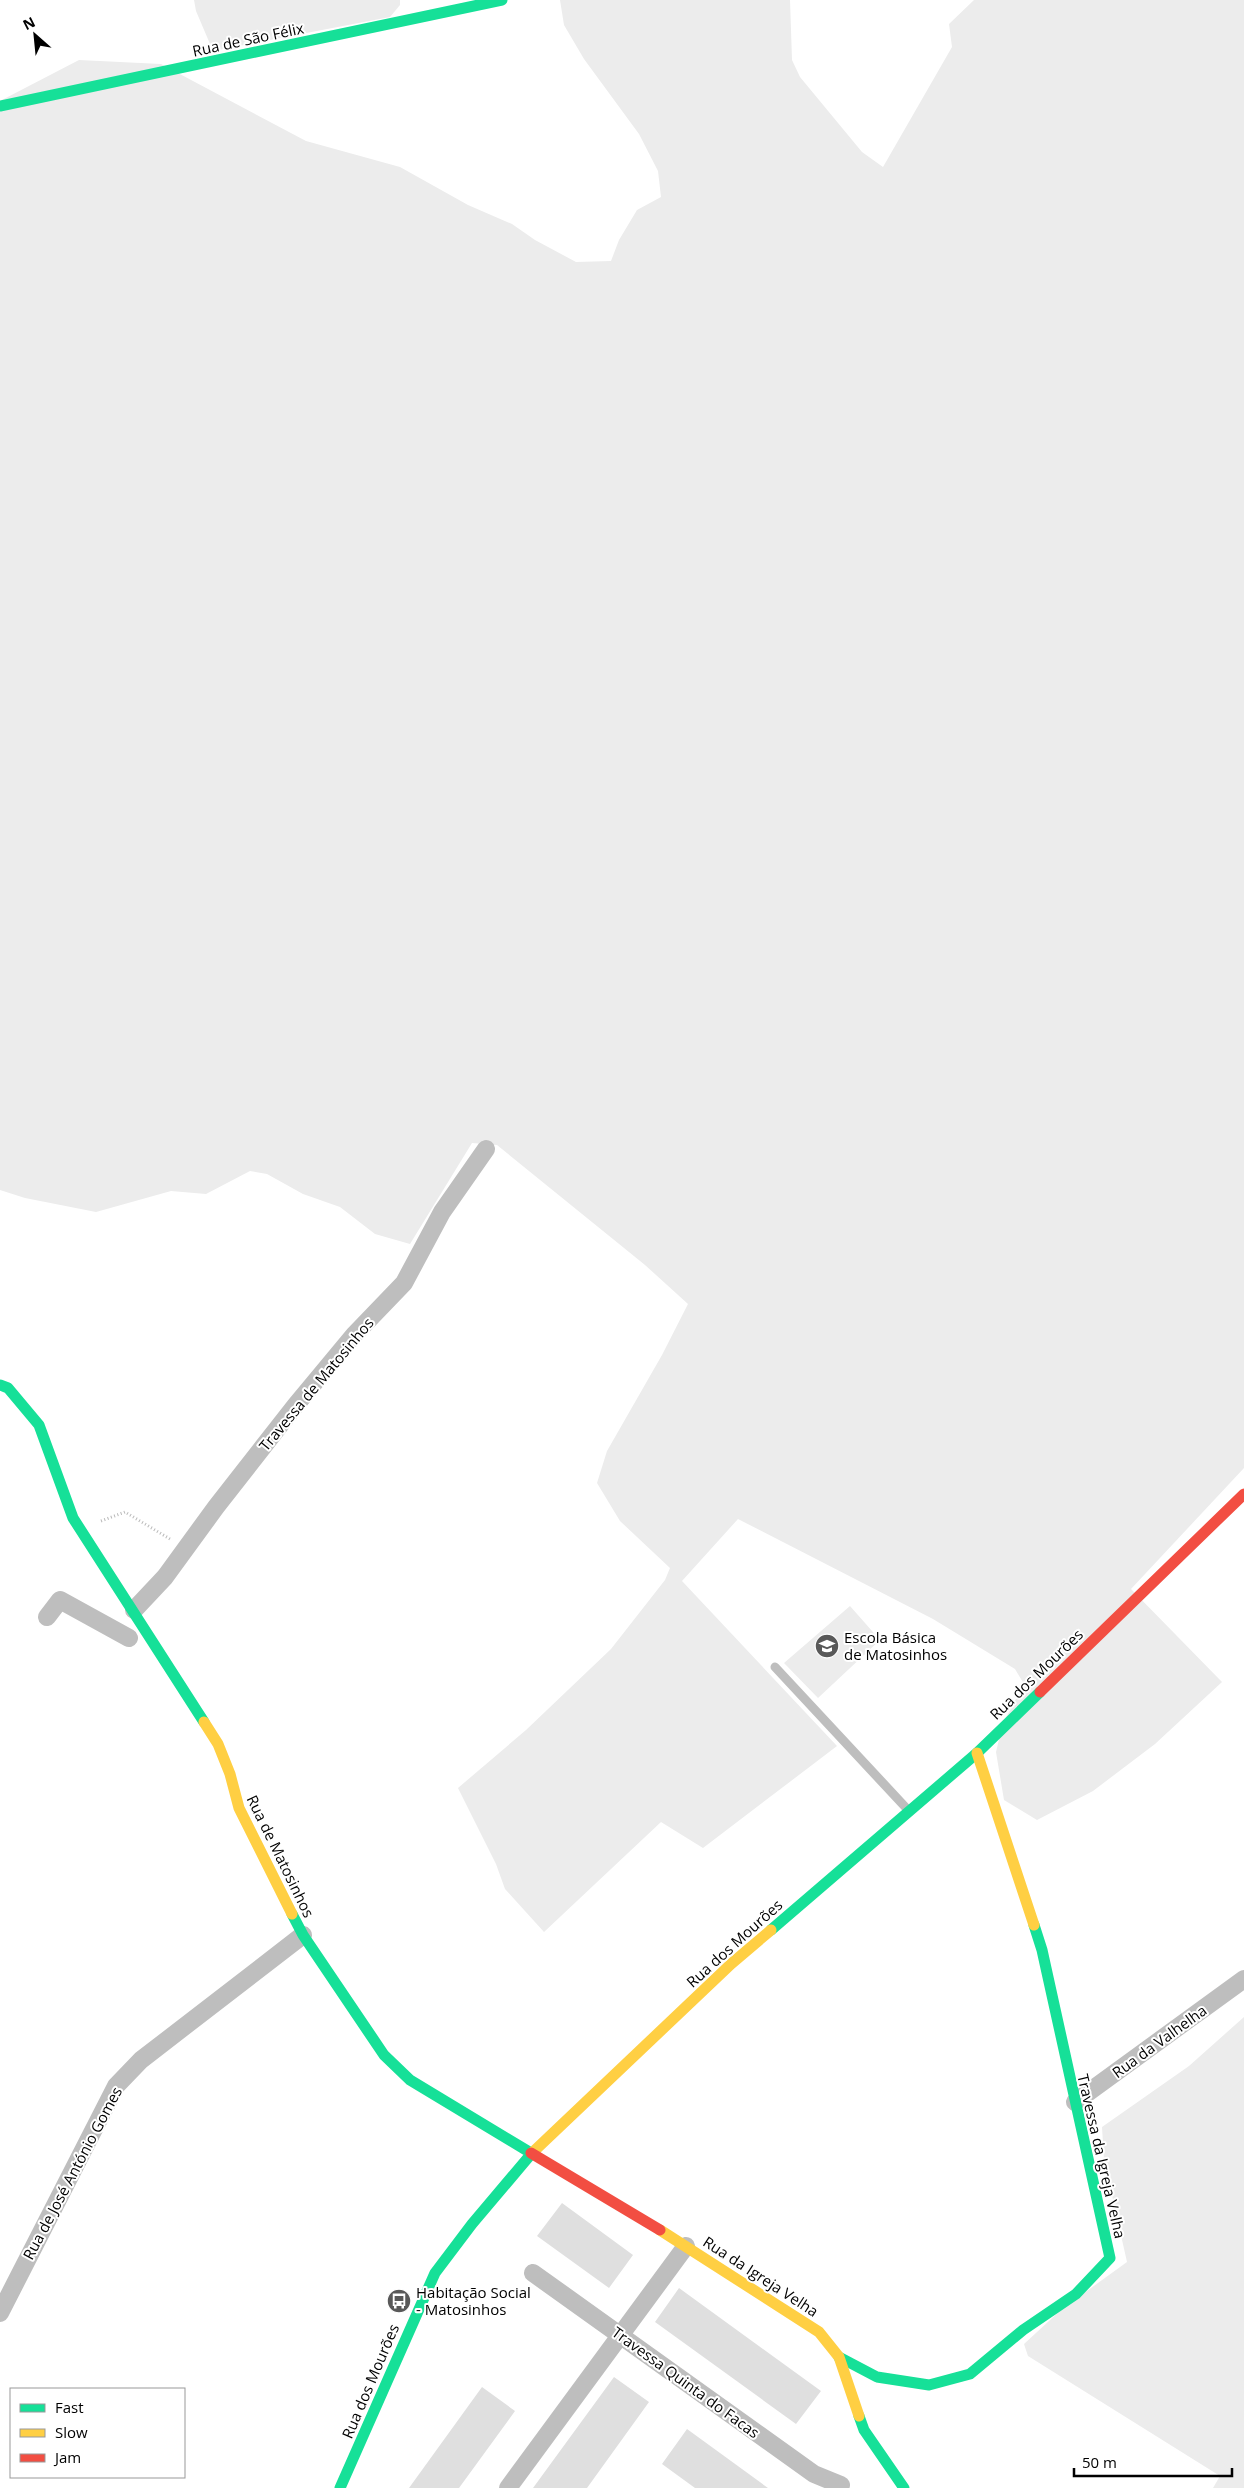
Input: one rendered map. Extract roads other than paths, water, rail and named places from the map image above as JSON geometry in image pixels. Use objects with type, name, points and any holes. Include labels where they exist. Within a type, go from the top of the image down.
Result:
[{"type":"street","name":"Rua de São Félix","points":[[0,106],[502,0]]},
{"type":"street","name":"Travessa de Matosinhos","points":[[134,1610],[166,1577],[295,1406],[354,1335],[404,1283],[442,1212],[486,1149]]},
{"type":"street","name":"Rua de Matosinhos","points":[[0,1385],[8,1388],[39,1425],[73,1518],[134,1610],[218,1744],[230,1774],[239,1808],[303,1935],[373,2040],[396,2069],[410,2080],[531,2154]]},
{"type":"street","name":"Rua dos Mourões","points":[[340,2488],[435,2273],[472,2224],[531,2154],[731,1964],[977,1753],[1244,1494]]},
{"type":"street","points":[[47,1618],[60,1600],[129,1638]]},
{"type":"street","name":"Travessa da Igreja Velha","points":[[839,2357],[878,2377],[929,2385],[970,2374],[1022,2330],[1076,2294],[1110,2258],[1074,2102],[1042,1950],[977,1753]]},
{"type":"street","name":"Rua de José António Gomes","points":[[0,2313],[116,2086],[141,2060],[303,1935]]},
{"type":"street","name":"Rua da Valhelha","points":[[1074,2102],[1244,1979]]},
{"type":"street","name":"Rua da Igreja Velha","points":[[531,2154],[686,2246],[809,2324],[829,2343],[839,2357],[864,2430],[904,2488]]},
{"type":"street","points":[[508,2488],[686,2246]]},
{"type":"street","name":"Travessa Quinta do Facas","points":[[534,2273],[814,2474],[841,2484]]},
{"type":"lane","points":[[775,1667],[909,1811]]},
{"type":"place","name":"Escola Básica de Matosinhos","points":[[827,1646]]},
{"type":"place","name":"Habitação Social - Matosinhos","points":[[399,2301]]}]
